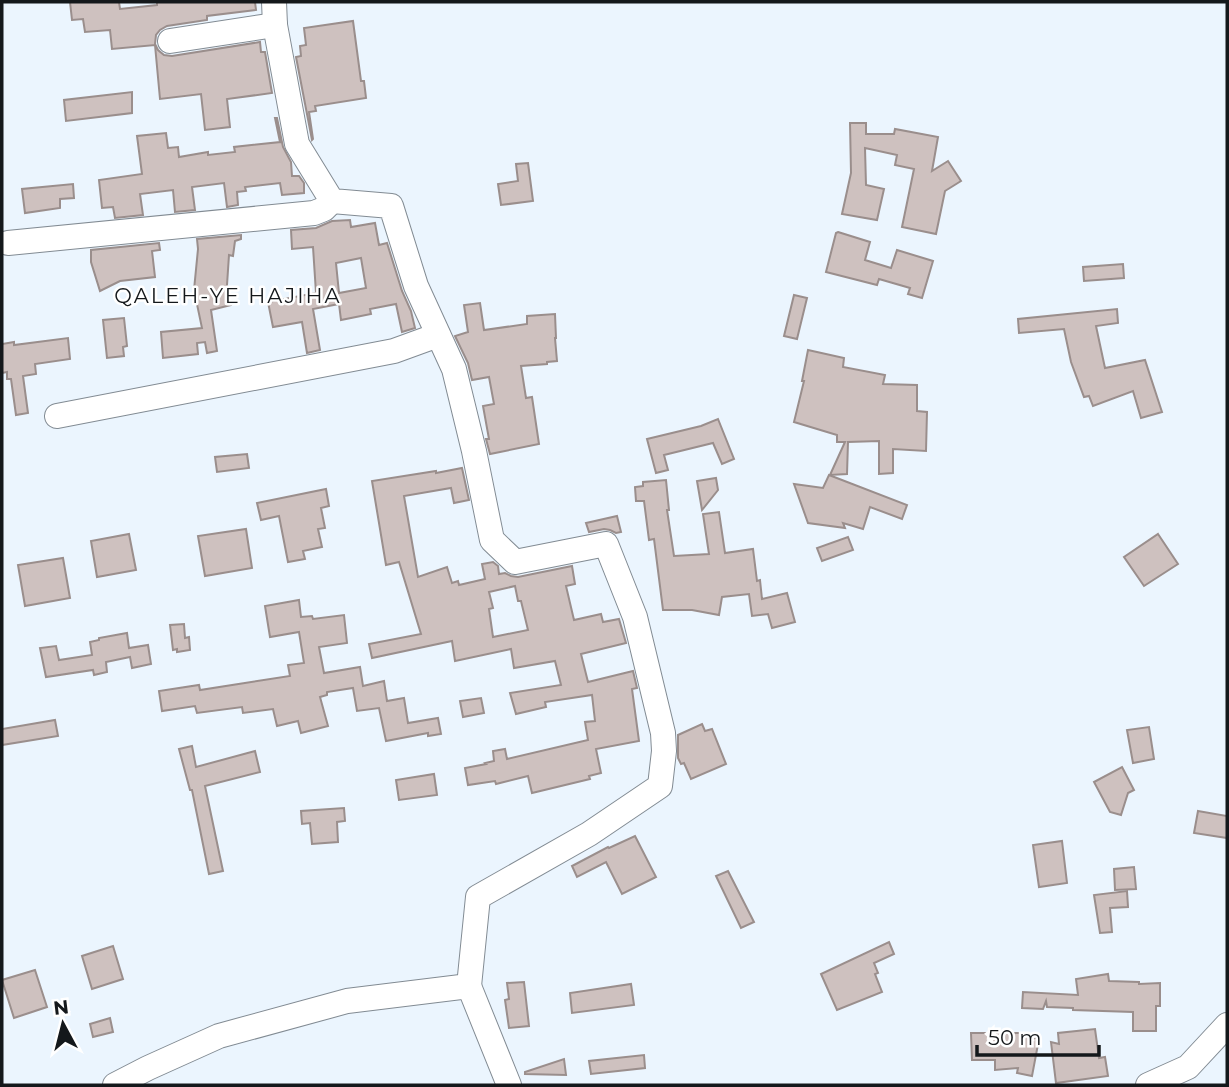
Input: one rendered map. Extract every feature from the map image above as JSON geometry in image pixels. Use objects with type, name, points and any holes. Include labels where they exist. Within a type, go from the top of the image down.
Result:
[{"type":"street","points":[[170,41],[275,13],[297,144],[332,201]]},
{"type":"street","points":[[8,243],[314,213],[324,209],[332,201],[391,206],[416,286],[454,369],[492,540],[515,562],[606,544],[635,617],[663,733],[660,786],[589,834],[478,897],[469,986],[509,1085]]},
{"type":"street","points":[[57,416],[394,351],[438,335]]},
{"type":"street","points":[[115,1085],[219,1036],[347,1001],[469,986]]},
{"type":"street","points":[[1148,1085],[1188,1067],[1227,1025]]},
{"type":"building","points":[[70,2],[119,2],[120,9],[157,5],[157,2],[255,2],[256,10],[207,16],[207,20],[167,26],[156,35],[155,44],[164,55],[172,56],[260,42],[261,52],[265,52],[272,93],[227,99],[230,127],[205,130],[201,94],[160,99],[155,45],[112,49],[110,30],[85,32],[83,19],[72,20]]},
{"type":"building","points":[[353,21],[361,81],[364,81],[366,98],[315,106],[316,111],[309,112],[312,140],[296,57],[301,56],[300,46],[306,45],[304,28]]},
{"type":"building","points":[[132,92],[132,113],[66,121],[64,100]]},
{"type":"building","points":[[275,118],[283,147],[291,162],[292,176],[299,176],[304,183],[304,193],[282,195],[280,183],[245,187],[246,191],[237,192],[238,205],[227,207],[224,183],[192,187],[195,210],[175,212],[173,190],[140,194],[143,215],[115,218],[113,207],[102,208],[99,180],[142,174],[137,136],[166,133],[168,148],[178,147],[179,157],[208,152],[208,155],[235,152],[234,147],[280,142]]},
{"type":"building","points":[[850,123],[866,123],[866,134],[894,134],[895,129],[938,137],[932,171],[948,161],[961,181],[945,191],[936,234],[902,227],[914,169],[895,165],[897,155],[865,148],[866,185],[884,189],[877,220],[842,214],[851,173]]},
{"type":"building","points":[[528,163],[533,201],[501,205],[498,184],[518,181],[516,164]]},
{"type":"building","points":[[73,184],[74,198],[60,199],[60,208],[25,213],[22,189]]},
{"type":"building","points":[[350,220],[351,227],[375,223],[379,245],[387,243],[415,328],[402,332],[396,304],[370,309],[371,314],[341,320],[339,304],[313,309],[320,350],[307,353],[302,322],[273,327],[268,302],[316,293],[313,247],[292,249],[291,230],[316,228],[332,221]],"holes":[[[361,258],[366,288],[339,293],[336,263]]]},
{"type":"building","points":[[838,232],[870,242],[865,260],[891,268],[897,250],[933,261],[922,298],[908,294],[910,288],[879,279],[877,285],[826,272]]},
{"type":"building","points":[[241,235],[241,239],[235,241],[233,256],[229,255],[227,285],[231,305],[211,310],[217,351],[207,353],[205,342],[197,343],[198,354],[163,358],[161,332],[202,328],[194,290],[197,239]]},
{"type":"building","points":[[159,243],[160,250],[152,251],[155,277],[120,281],[100,291],[91,262],[91,250]]},
{"type":"building","points":[[1123,264],[1124,278],[1084,281],[1083,267]]},
{"type":"building","points":[[794,295],[807,298],[797,339],[784,336]]},
{"type":"building","points":[[480,303],[484,330],[527,324],[527,316],[555,314],[557,361],[521,366],[526,398],[532,397],[539,444],[490,454],[483,406],[494,404],[489,377],[472,380],[468,363],[455,336],[468,332],[464,305]]},
{"type":"building","points":[[1117,309],[1118,323],[1096,326],[1105,368],[1145,360],[1162,412],[1141,418],[1133,391],[1093,406],[1089,396],[1084,397],[1071,362],[1064,329],[1019,333],[1018,319]]},
{"type":"building","points":[[124,318],[127,346],[123,347],[124,356],[107,358],[103,320]]},
{"type":"building","points":[[68,338],[70,359],[35,364],[36,374],[23,376],[28,413],[16,415],[11,379],[7,379],[7,372],[2,373],[2,344]]},
{"type":"building","points":[[808,350],[844,358],[843,367],[885,375],[883,384],[917,385],[917,411],[927,412],[926,451],[893,449],[893,473],[879,474],[879,441],[848,442],[847,474],[830,475],[845,442],[837,442],[837,435],[794,422]]},
{"type":"building","points":[[718,419],[734,459],[722,464],[713,443],[664,455],[668,470],[656,473],[647,439],[701,426]]},
{"type":"building","points":[[247,454],[249,468],[217,472],[215,457]]},
{"type":"building","points":[[462,468],[469,500],[454,503],[451,488],[404,496],[418,577],[447,567],[452,583],[458,581],[459,585],[485,579],[482,564],[493,562],[498,566],[499,574],[518,577],[572,566],[575,584],[566,586],[574,620],[601,614],[603,622],[619,619],[626,643],[581,654],[588,682],[633,671],[637,688],[632,689],[639,741],[596,749],[601,773],[589,776],[590,779],[532,793],[528,776],[496,784],[495,781],[468,785],[465,768],[494,761],[493,751],[505,749],[507,759],[588,740],[585,722],[595,721],[592,695],[545,702],[546,707],[516,714],[510,693],[561,685],[555,661],[514,668],[511,649],[455,661],[452,641],[372,658],[369,644],[421,634],[399,562],[386,565],[372,481]],"holes":[[[515,586],[518,601],[521,601],[528,630],[493,637],[489,609],[493,608],[489,592]]]},
{"type":"building","points":[[829,475],[907,505],[902,519],[870,507],[863,529],[843,523],[845,528],[808,523],[794,484],[823,488]]},
{"type":"building","points":[[716,478],[718,490],[702,510],[697,481]]},
{"type":"building","points":[[666,480],[667,510],[674,556],[709,554],[703,514],[719,512],[725,553],[753,549],[762,599],[787,593],[795,622],[772,628],[768,614],[752,616],[749,594],[722,597],[719,615],[692,610],[663,610],[654,539],[649,540],[644,501],[636,501],[635,487],[643,486],[643,482]]},
{"type":"building","points":[[326,489],[329,506],[321,508],[325,528],[318,529],[322,547],[303,551],[305,559],[288,562],[279,516],[261,520],[257,503]]},
{"type":"building","points":[[617,516],[621,532],[604,529],[589,532],[586,523]]},
{"type":"building","points":[[246,529],[252,568],[205,576],[198,536]]},
{"type":"building","points":[[129,534],[136,570],[97,577],[91,541]]},
{"type":"building","points":[[1158,534],[1178,564],[1144,586],[1124,557]]},
{"type":"building","points":[[848,537],[853,550],[822,561],[817,548]]},
{"type":"building","points":[[63,558],[70,598],[25,606],[18,565]]},
{"type":"building","points":[[299,600],[301,617],[312,616],[313,619],[344,615],[347,643],[319,647],[324,673],[360,667],[363,686],[384,681],[387,701],[404,698],[408,723],[438,718],[441,734],[428,736],[428,733],[386,741],[379,708],[357,711],[353,688],[327,692],[327,695],[320,697],[328,726],[301,733],[298,721],[277,726],[273,709],[243,713],[242,707],[197,713],[195,706],[162,711],[159,691],[199,685],[200,690],[290,676],[288,665],[304,663],[299,632],[270,637],[265,606]]},
{"type":"building","points":[[184,624],[185,638],[189,637],[190,650],[177,652],[177,649],[173,650],[170,625]]},
{"type":"building","points":[[127,633],[129,648],[148,645],[151,664],[132,668],[130,657],[106,662],[107,672],[94,675],[93,670],[46,677],[40,648],[56,646],[59,660],[92,655],[90,642]]},
{"type":"building","points":[[481,698],[484,713],[463,717],[460,701]]},
{"type":"building","points":[[55,720],[58,736],[2,745],[2,729]]},
{"type":"building","points":[[702,724],[705,731],[712,729],[726,764],[691,779],[684,763],[681,764],[678,758],[678,735]]},
{"type":"building","points":[[1149,727],[1154,759],[1133,763],[1127,730]]},
{"type":"building","points":[[192,746],[196,767],[255,751],[260,772],[205,786],[223,871],[209,874],[192,790],[179,749]]},
{"type":"building","points":[[1122,767],[1134,790],[1128,793],[1121,815],[1110,812],[1094,782]]},
{"type":"building","points":[[434,774],[437,795],[399,800],[396,780]]},
{"type":"building","points":[[344,808],[345,821],[337,822],[338,842],[312,844],[310,823],[302,824],[301,811]]},
{"type":"building","points":[[1198,811],[1227,816],[1227,838],[1194,833]]},
{"type":"building","points":[[635,836],[656,877],[622,894],[606,862],[577,877],[572,866]]},
{"type":"building","points":[[1062,841],[1067,883],[1039,887],[1033,845]]},
{"type":"building","points":[[1134,867],[1136,889],[1115,890],[1114,869]]},
{"type":"building","points":[[728,871],[754,922],[741,928],[716,876]]},
{"type":"building","points":[[1127,891],[1128,907],[1110,908],[1112,932],[1100,933],[1094,895]]},
{"type":"building","points":[[889,942],[894,954],[874,963],[882,992],[837,1010],[821,974]]},
{"type":"building","points":[[113,946],[123,979],[92,989],[82,956]]},
{"type":"building","points":[[35,970],[47,1007],[14,1018],[2,980]]},
{"type":"building","points":[[1108,974],[1109,981],[1160,983],[1156,1031],[1133,1031],[1133,1012],[1047,1007],[1046,1001],[1043,1009],[1022,1008],[1023,992],[1078,995],[1076,979]]},
{"type":"building","points":[[524,982],[529,1026],[509,1028],[505,1000],[509,999],[507,983]]},
{"type":"building","points":[[631,984],[634,1005],[572,1013],[570,993]]},
{"type":"building","points":[[110,1018],[113,1032],[93,1037],[90,1024]]},
{"type":"building","points":[[1095,1029],[1099,1058],[1105,1057],[1108,1076],[1056,1083],[1051,1042],[1059,1044],[1058,1033]]},
{"type":"building","points":[[971,1033],[1025,1033],[1039,1039],[1032,1076],[1017,1073],[1018,1068],[995,1070],[995,1060],[972,1060]]},
{"type":"building","points":[[644,1055],[645,1068],[591,1074],[589,1061]]},
{"type":"building","points":[[564,1059],[566,1075],[525,1074],[525,1072]]},
{"type":"district","name":"QALEH-YE HAJIHA","points":[[228,295]]}]
